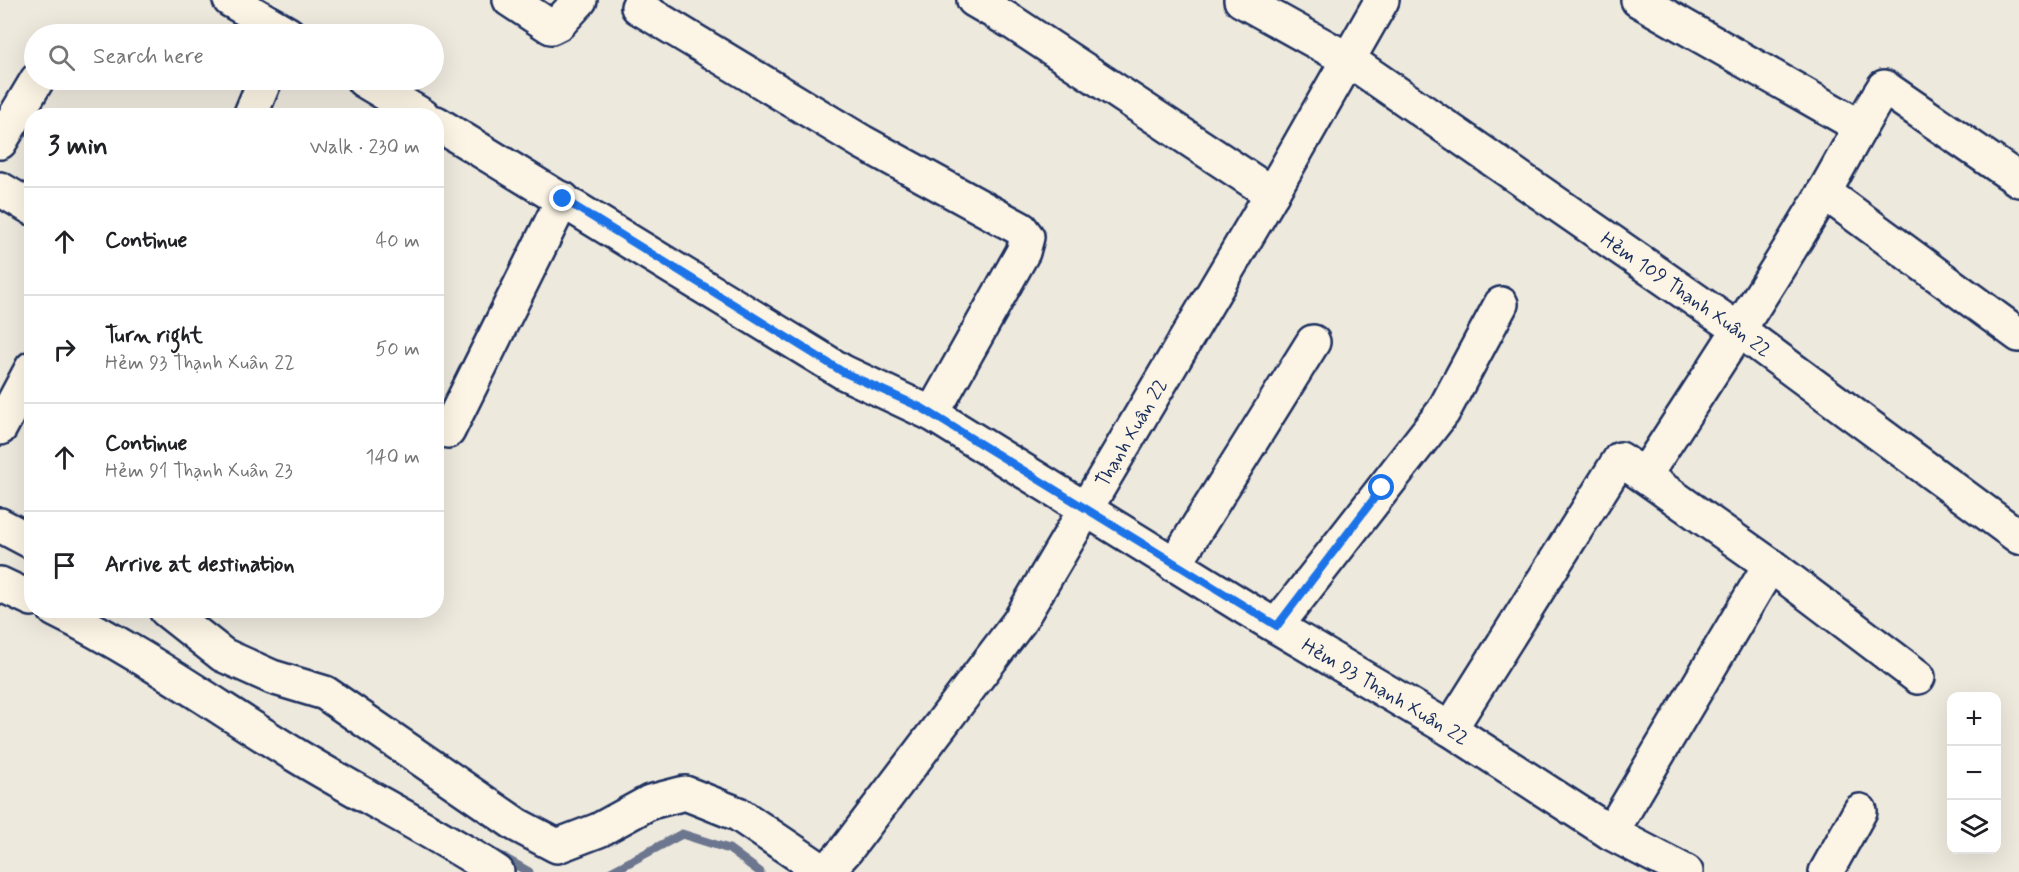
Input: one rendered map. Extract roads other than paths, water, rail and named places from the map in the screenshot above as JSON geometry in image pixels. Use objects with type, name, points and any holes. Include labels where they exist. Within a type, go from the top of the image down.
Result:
[{"type":"street","points":[[230,0],[269,24]]},
{"type":"street","points":[[510,0],[551,27],[559,23],[580,0]]},
{"type":"street","points":[[974,0],[1012,22],[1272,194]]},
{"type":"street","name":"Hẻm 109 Thạnh Xuân 22","points":[[1241,0],[1349,60],[1739,330],[2019,537]]},
{"type":"street","name":"Thạnh Xuân 22","points":[[825,872],[846,850],[1019,622],[1272,194],[1382,0]]},
{"type":"street","points":[[1638,0],[1859,126]]},
{"type":"street","points":[[638,8],[862,142],[1020,229],[1027,237],[1023,252],[932,414]]},
{"type":"street","points":[[1645,475],[1739,330],[1824,192],[1859,126],[1884,87],[2019,180]]},
{"type":"street","points":[[0,142],[31,90]]},
{"type":"street","points":[[253,108],[261,90]]},
{"type":"street","points":[[380,90],[410,108]]},
{"type":"street","name":"Hẻm 93 Thạnh Xuân 22","points":[[444,128],[843,372],[932,414],[1174,565],[1450,729],[1611,833],[1656,859],[1686,872]]},
{"type":"street","points":[[1824,192],[2019,335]]},
{"type":"street","points":[[448,431],[563,199]]},
{"type":"street","points":[[1277,626],[1443,412],[1501,304]]},
{"type":"street","points":[[1174,565],[1313,342]]},
{"type":"street","points":[[0,428],[24,383]]},
{"type":"street","points":[[1450,729],[1620,459],[1770,566],[1918,677]]},
{"type":"street","points":[[0,525],[24,538]]},
{"type":"street","points":[[1611,833],[1770,566]]},
{"type":"street","points":[[0,584],[24,595]]},
{"type":"street","points":[[71,618],[104,634],[343,784],[437,834],[497,872]]},
{"type":"street","points":[[176,618],[223,655],[272,677],[325,693],[517,825],[557,846],[599,830],[650,802],[685,793],[738,814],[825,872]]},
{"type":"street","points":[[1826,872],[1860,812]]},
{"type":"waterway","points":[[611,872],[682,834],[729,849],[760,872]]},
{"type":"waterway","points":[[497,854],[529,872]]}]
